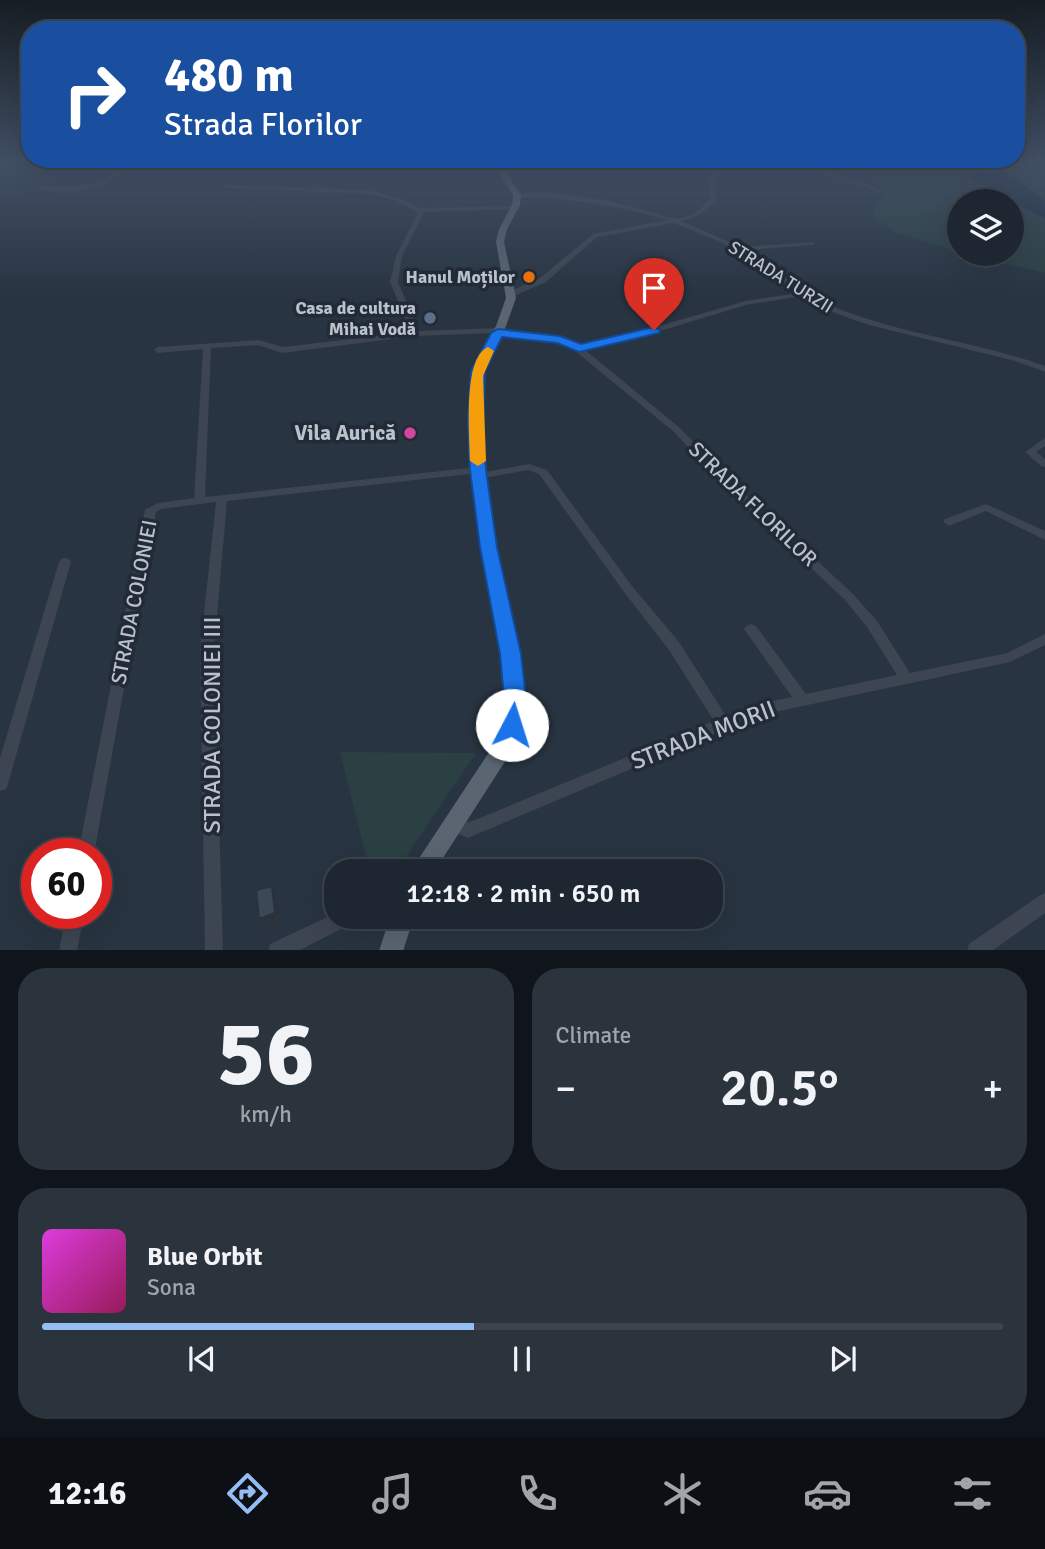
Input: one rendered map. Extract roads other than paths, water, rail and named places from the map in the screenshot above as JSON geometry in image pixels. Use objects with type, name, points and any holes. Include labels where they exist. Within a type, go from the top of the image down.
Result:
[{"type":"main road","points":[[429,859],[506,743],[514,713],[510,654],[488,547],[479,473],[477,376],[498,331],[511,294],[500,242],[513,207]]},
{"type":"main road","points":[[391,950],[398,929]]},
{"type":"street","points":[[413,207],[419,210],[420,215],[403,245],[394,273],[394,282],[416,334]]},
{"type":"street","name":"STRADA TURZII","points":[[419,210],[448,207]]},
{"type":"street","name":"STRADA TURZII","points":[[623,207],[677,221],[740,249],[802,294],[824,306],[854,317],[1018,359],[1045,369]]},
{"type":"street","points":[[511,294],[543,280],[595,235],[677,221],[696,216],[705,207]]},
{"type":"street","points":[[740,249],[812,243]]},
{"type":"street","points":[[579,348],[654,330],[745,303],[802,294]]},
{"type":"street","name":"STRADA FLORILOR","points":[[158,350],[259,342],[282,350],[416,334],[498,331],[560,339],[579,348],[677,430],[729,485],[849,597],[872,624],[906,678]]},
{"type":"street","points":[[199,501],[207,346]]},
{"type":"street","points":[[1045,441],[1030,452],[1045,464]]},
{"type":"street","name":"STRADA COLONIEI","points":[[89,838],[151,510],[158,506],[529,467],[543,472],[628,589],[674,646],[723,723]]},
{"type":"street","name":"STRADA COLONIEI III","points":[[214,950],[207,650],[222,499]]},
{"type":"street","points":[[949,522],[986,507],[1045,536]]},
{"type":"street","points":[[0,785],[65,562]]},
{"type":"street","points":[[751,629],[802,700]]},
{"type":"street","name":"STRADA MORII","points":[[451,822],[468,830],[479,826],[754,711],[1010,657],[1045,639]]},
{"type":"street","points":[[976,950],[1045,902]]},
{"type":"street","points":[[277,950],[324,928]]},
{"type":"street","points":[[68,950],[72,929]]},
{"type":"water","points":[[1025,207],[1045,207],[1045,218]]},
{"type":"place","name":"Hanul Moților","points":[[529,277]]},
{"type":"place","name":"Casa de cultura Mihai Vodă","points":[[430,318]]},
{"type":"place","name":"Vila Aurică","points":[[410,433]]}]
